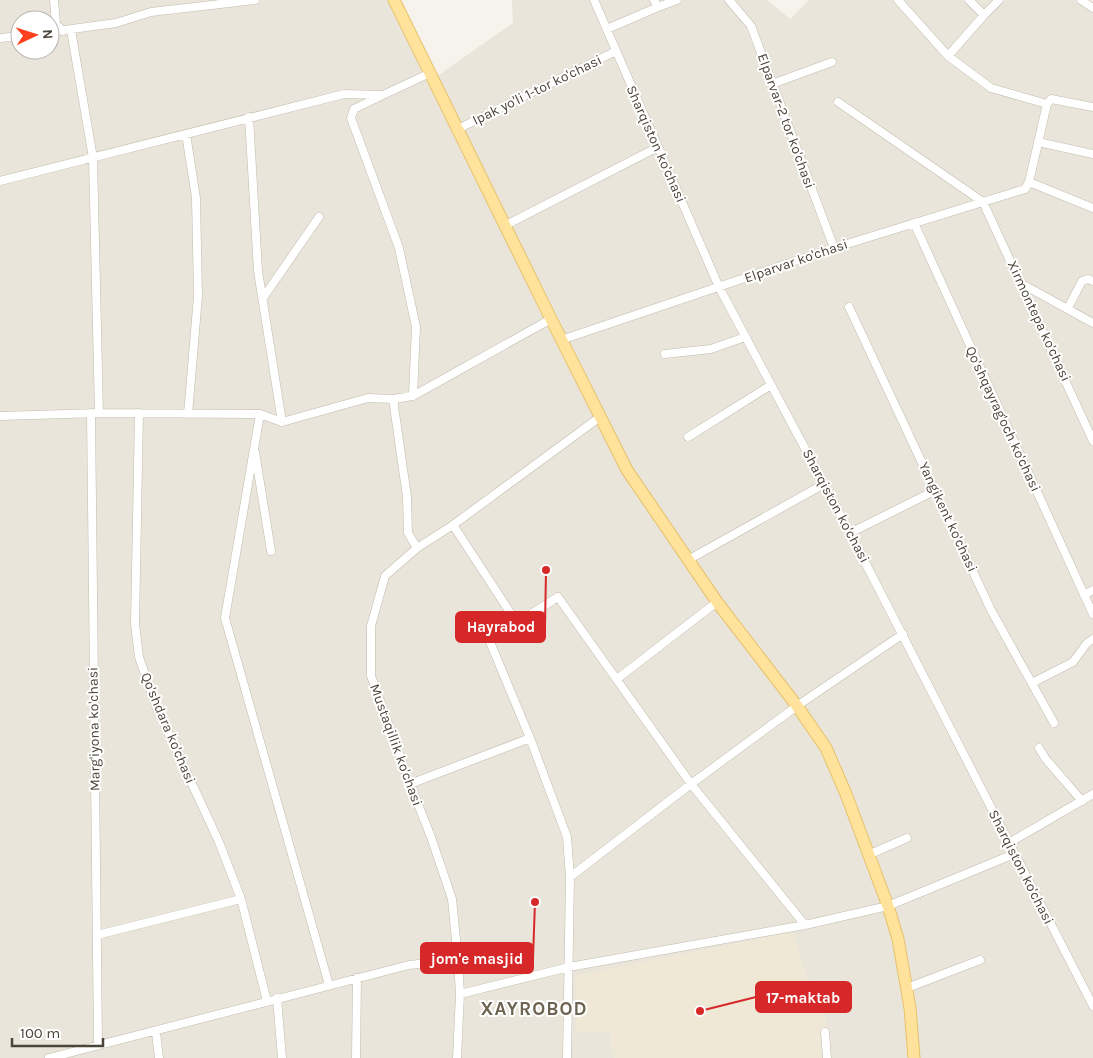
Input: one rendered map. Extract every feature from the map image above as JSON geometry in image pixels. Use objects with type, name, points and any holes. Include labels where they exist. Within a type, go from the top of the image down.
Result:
[{"type":"main road","points":[[394,0],[627,470],[717,602],[826,748],[846,794],[888,906],[898,939],[907,988],[914,1058]]},
{"type":"street","name":"Marg'iyona ko'chasi","points":[[54,0],[56,24],[67,30],[92,158],[98,1044]]},
{"type":"street","points":[[60,31],[116,23],[151,12],[255,0]]},
{"type":"street","name":"Sharqiston ko'chasi","points":[[594,0],[719,287],[903,634],[1093,1006]]},
{"type":"street","points":[[607,29],[656,4],[677,0]]},
{"type":"street","name":"Elparvar-2 tor ko'chasi","points":[[730,0],[751,26],[834,248]]},
{"type":"street","points":[[898,0],[948,56],[991,88],[1047,104]]},
{"type":"street","points":[[970,0],[984,16]]},
{"type":"street","points":[[948,56],[999,0]]},
{"type":"street","points":[[1081,0],[1093,8]]},
{"type":"street","name":"Ipak yo'li 1-tor ko'chasi","points":[[458,129],[616,52]]},
{"type":"street","points":[[772,84],[832,62]]},
{"type":"street","points":[[414,396],[416,327],[399,248],[351,118],[354,109],[430,73]]},
{"type":"street","points":[[0,181],[344,94],[383,95]]},
{"type":"street","points":[[1093,107],[1051,99],[1047,104],[1029,182],[1093,208]]},
{"type":"street","points":[[838,102],[983,202]]},
{"type":"street","points":[[249,118],[258,271],[282,422]]},
{"type":"street","points":[[186,134],[196,198],[198,296],[188,414]]},
{"type":"street","points":[[1038,142],[1093,154]]},
{"type":"street","points":[[506,225],[658,147]]},
{"type":"street","name":"Elparvar ko'chasi","points":[[561,340],[834,248],[1026,189],[1029,182]]},
{"type":"street","name":"Xirmontepa ko'chasi","points":[[983,202],[1093,441]]},
{"type":"street","points":[[263,298],[319,217]]},
{"type":"street","name":"Qo'shqayrag'och ko'chasi","points":[[914,223],[1093,614]]},
{"type":"street","points":[[1068,308],[1082,281],[1088,279],[1093,281]]},
{"type":"street","points":[[1022,284],[1068,308],[1093,324]]},
{"type":"street","name":"Yangikent ko'chasi","points":[[849,307],[991,610],[1054,723]]},
{"type":"street","points":[[0,416],[95,413],[260,414],[282,422],[368,398],[414,396],[551,319]]},
{"type":"street","points":[[664,354],[711,348],[746,337]]},
{"type":"street","points":[[688,437],[771,385]]},
{"type":"street","points":[[393,398],[407,497],[408,533],[417,548]]},
{"type":"street","name":"Qo'shdara ko'chasi","points":[[139,413],[135,624],[139,656],[156,706],[219,842],[241,899],[267,1001]]},
{"type":"street","points":[[260,414],[225,618],[329,985]]},
{"type":"street","name":"Mustaqillik ko'chasi","points":[[457,1058],[460,994],[452,899],[371,676],[371,626],[384,576],[417,548],[452,525],[600,417]]},
{"type":"street","points":[[254,445],[271,551]]},
{"type":"street","points":[[688,560],[824,484]]},
{"type":"street","points":[[850,533],[936,490]]},
{"type":"street","points":[[452,525],[517,623]]},
{"type":"street","points":[[1084,595],[1093,590]]},
{"type":"street","points":[[567,1058],[570,877],[567,837],[530,738],[490,642],[558,597],[691,784],[805,925]]},
{"type":"street","points":[[617,679],[717,602]]},
{"type":"street","points":[[570,877],[796,706],[903,634]]},
{"type":"street","points":[[1032,683],[1073,662],[1087,643],[1093,639]]},
{"type":"street","points":[[410,784],[530,738]]},
{"type":"street","points":[[1040,748],[1046,758],[1088,798],[1093,806]]},
{"type":"street","points":[[1009,843],[1088,798]]},
{"type":"street","points":[[868,855],[907,838]]},
{"type":"street","points":[[460,994],[569,968],[805,925],[888,906],[1014,854]]},
{"type":"street","points":[[97,935],[241,899]]},
{"type":"street","points":[[49,1058],[98,1044],[156,1032],[277,998],[409,965],[458,960]]},
{"type":"street","points":[[907,988],[980,960]]},
{"type":"street","points":[[356,1058],[357,978]]},
{"type":"street","points":[[277,998],[282,1058]]},
{"type":"street","points":[[156,1032],[159,1058]]},
{"type":"street","points":[[825,1032],[827,1058]]},
{"type":"shaded area","points":[[0,0],[396,0],[429,82],[513,23],[512,0],[767,0],[790,19],[809,0],[1089,0],[1093,3],[1093,1058],[0,1058]]},
{"type":"shaded area","points":[[793,932],[808,981],[813,980],[817,990],[822,989],[827,1032],[824,1058],[614,1058],[613,1050],[611,1050],[611,1032],[576,1031],[577,975]]},
{"type":"place","name":"Hayrabod","points":[[546,570]]},
{"type":"place","name":"jom'e masjid","points":[[535,902]]},
{"type":"place","name":"17-maktab","points":[[700,1011]]},
{"type":"district","name":"XAYROBOD","points":[[534,1009]]}]
